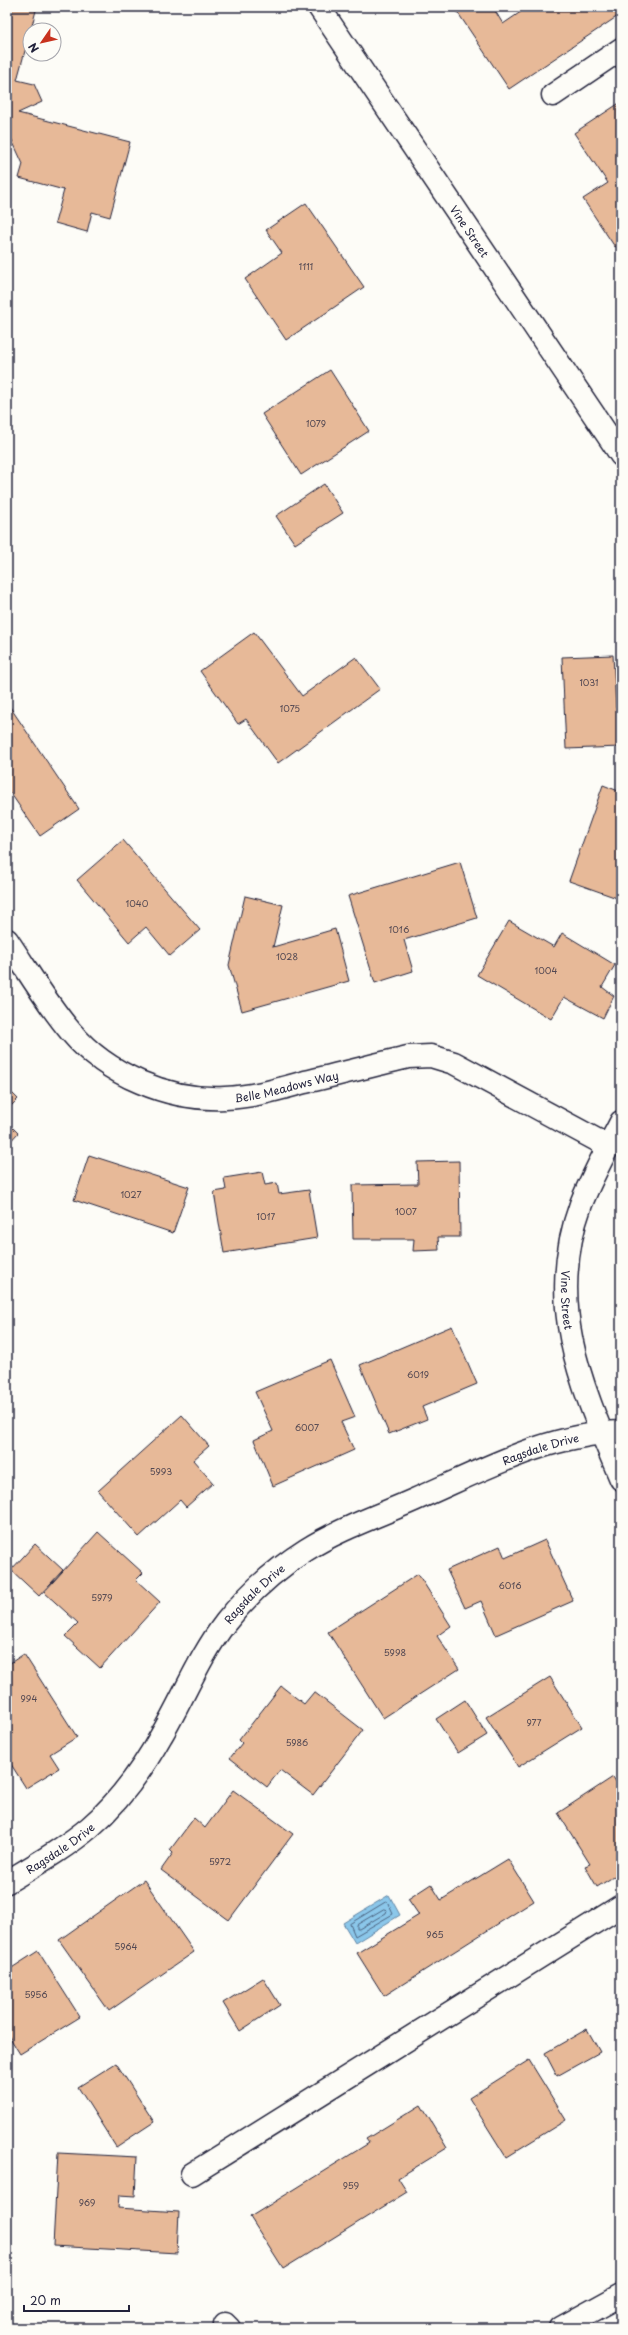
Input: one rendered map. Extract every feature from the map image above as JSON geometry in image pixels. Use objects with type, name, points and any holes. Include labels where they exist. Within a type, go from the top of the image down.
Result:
[{"type":"street","name":"Vine Street","points":[[319,7],[621,455]]},
{"type":"street","points":[[553,94],[621,49]]},
{"type":"street","name":"Belle Meadows Way","points":[[7,940],[71,1033],[92,1053],[116,1070],[148,1085],[168,1092],[195,1097],[224,1098],[251,1096],[408,1057],[431,1056],[454,1063],[608,1146]]},
{"type":"street","name":"Vine Street","points":[[621,1122],[581,1204],[570,1246],[566,1290],[569,1332],[573,1352],[611,1432],[621,1479]]},
{"type":"street","name":"Ragsdale Drive","points":[[7,1882],[67,1844],[109,1809],[145,1763],[211,1643],[227,1622],[260,1585],[291,1561],[335,1534],[539,1446],[611,1432]]},
{"type":"street","points":[[192,2174],[621,1906]]},
{"type":"street","points":[[561,2328],[621,2296]]},
{"type":"water","points":[[389,1895],[400,1915],[355,1943],[343,1923]]},
{"type":"building","points":[[7,7],[37,7],[33,22],[22,22],[22,62],[17,80],[34,84],[42,102],[18,113],[130,142],[110,217],[92,212],[87,232],[55,223],[64,190],[19,178],[23,164],[11,138],[7,140]]},
{"type":"building","points":[[454,7],[497,7],[494,9],[503,24],[528,7],[621,7],[621,14],[509,89]]},
{"type":"building","points":[[621,102],[621,243],[615,247],[583,199],[608,183],[574,133]]},
{"type":"building","points":[[306,203],[364,287],[286,340],[245,279],[282,253],[266,230]]},
{"type":"building","points":[[330,370],[369,431],[301,475],[262,414]]},
{"type":"building","points":[[324,484],[343,513],[295,544],[276,516]]},
{"type":"building","points":[[254,632],[302,696],[356,657],[380,689],[278,763],[246,719],[238,724],[200,671]]},
{"type":"building","points":[[613,655],[616,708],[621,707],[621,747],[566,749],[562,657]]},
{"type":"building","points":[[10,707],[79,809],[40,836],[7,788],[7,709]]},
{"type":"building","points":[[603,785],[621,792],[621,888],[617,898],[569,881]]},
{"type":"building","points":[[123,840],[200,930],[170,956],[146,927],[129,942],[77,880]]},
{"type":"building","points":[[460,862],[477,918],[404,940],[413,971],[375,983],[348,896]]},
{"type":"building","points":[[245,896],[283,905],[273,947],[335,929],[349,981],[242,1011],[229,965]]},
{"type":"building","points":[[509,921],[554,947],[562,933],[615,965],[602,987],[614,996],[603,1018],[564,997],[551,1019],[477,975]]},
{"type":"building","points":[[7,1088],[18,1099],[7,1110]]},
{"type":"building","points":[[7,1122],[18,1133],[7,1145]]},
{"type":"building","points":[[89,1155],[189,1187],[173,1233],[74,1200]]},
{"type":"building","points":[[459,1161],[460,1237],[438,1237],[439,1250],[413,1251],[414,1239],[353,1239],[352,1185],[418,1184],[417,1162]]},
{"type":"building","points":[[262,1172],[265,1185],[277,1183],[279,1194],[309,1190],[317,1238],[224,1253],[214,1192],[226,1190],[224,1178]]},
{"type":"building","points":[[452,1326],[477,1384],[422,1407],[427,1419],[389,1434],[360,1365]]},
{"type":"building","points":[[330,1360],[355,1417],[341,1422],[354,1450],[273,1486],[254,1440],[273,1431],[255,1392]]},
{"type":"building","points":[[182,1415],[209,1446],[193,1460],[213,1483],[186,1507],[180,1500],[139,1537],[98,1491]]},
{"type":"building","points":[[98,1532],[143,1573],[136,1580],[160,1602],[100,1668],[65,1636],[78,1623],[44,1592]]},
{"type":"building","points":[[545,1540],[573,1601],[496,1635],[481,1601],[465,1608],[447,1570],[500,1546],[505,1558]]},
{"type":"building","points":[[35,1544],[63,1570],[39,1596],[11,1570]]},
{"type":"building","points":[[418,1574],[451,1626],[437,1636],[459,1669],[383,1718],[328,1632]]},
{"type":"building","points":[[24,1654],[77,1737],[50,1754],[59,1768],[26,1788],[7,1758],[7,1736],[9,1734],[7,1731],[7,1665]]},
{"type":"building","points":[[550,1677],[582,1727],[518,1767],[486,1717]]},
{"type":"building","points":[[281,1686],[304,1704],[314,1692],[363,1730],[313,1795],[280,1770],[267,1787],[230,1758],[242,1743],[239,1740]]},
{"type":"building","points":[[465,1700],[487,1735],[458,1753],[436,1719]]},
{"type":"building","points":[[613,1777],[621,1789],[621,1872],[597,1887],[585,1866],[590,1864],[558,1813]]},
{"type":"building","points":[[233,1790],[293,1834],[229,1920],[161,1870],[173,1853],[170,1850],[194,1818],[205,1828]]},
{"type":"building","points":[[508,1859],[534,1901],[384,1996],[357,1953],[419,1915],[408,1899],[431,1884],[441,1900]]},
{"type":"building","points":[[144,1880],[194,1952],[109,2011],[59,1940]]},
{"type":"building","points":[[38,1951],[80,2017],[20,2054],[7,2033],[7,1971]]},
{"type":"building","points":[[263,1978],[280,2005],[240,2031],[223,2003]]},
{"type":"building","points":[[587,2029],[600,2052],[557,2076],[545,2053]]},
{"type":"building","points":[[529,2060],[566,2120],[506,2157],[469,2098]]},
{"type":"building","points":[[116,2063],[154,2122],[116,2147],[78,2087]]},
{"type":"building","points":[[421,2105],[447,2148],[398,2178],[407,2192],[283,2269],[250,2217],[369,2143],[366,2139]]},
{"type":"building","points":[[58,2153],[137,2157],[135,2196],[119,2195],[118,2208],[179,2212],[177,2253],[53,2246]]}]
